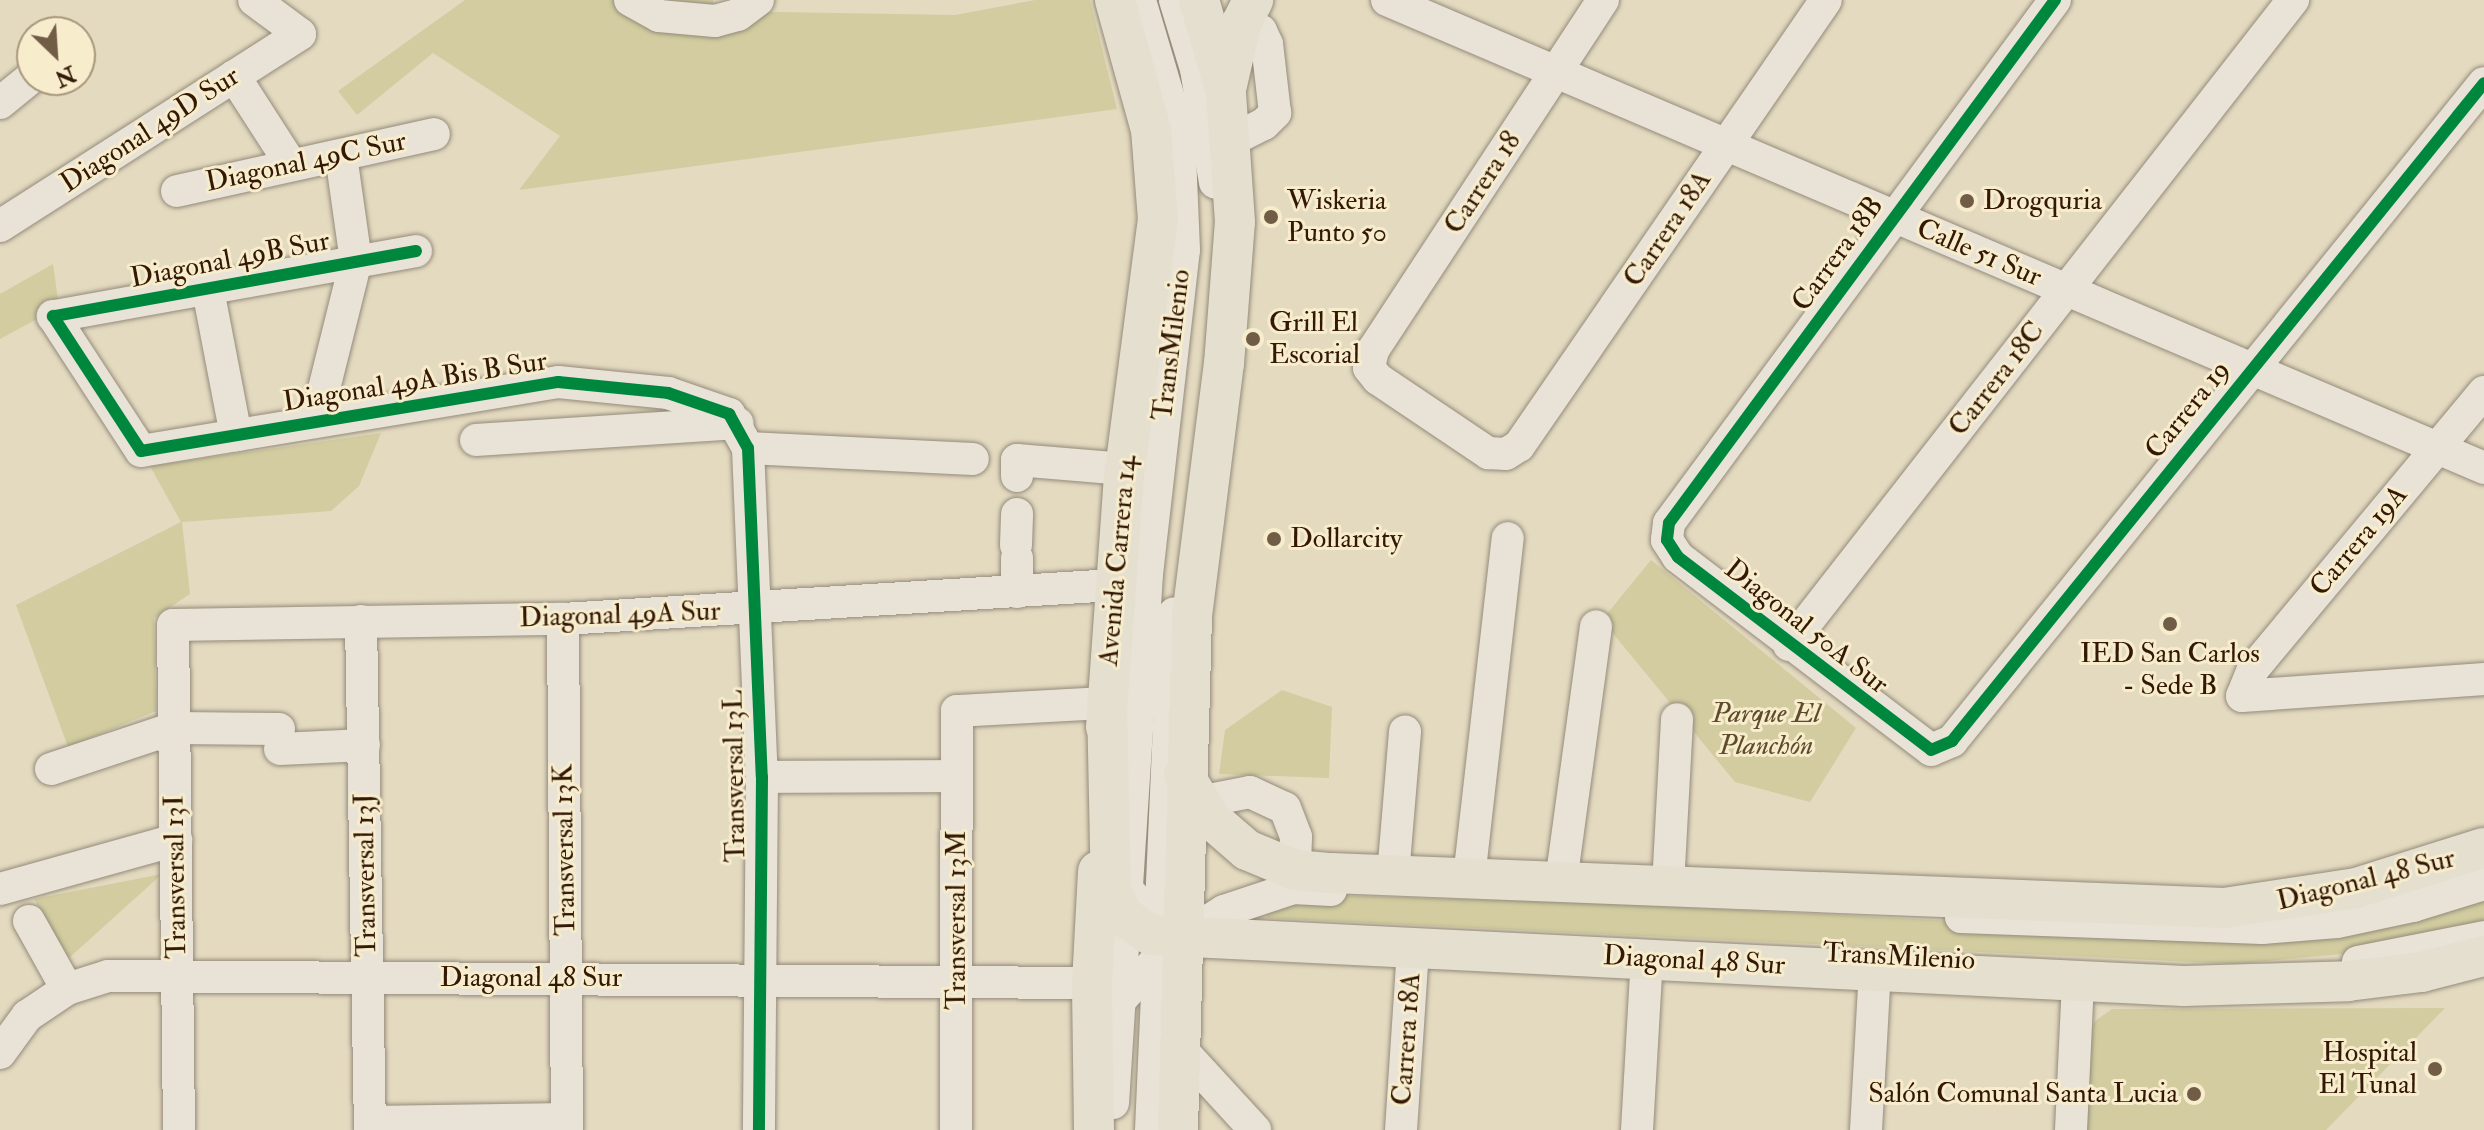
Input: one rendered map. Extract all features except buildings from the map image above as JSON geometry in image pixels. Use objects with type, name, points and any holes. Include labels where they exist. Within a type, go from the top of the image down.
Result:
[{"type":"main road","points":[[1178,1130],[1179,1047],[1167,940],[1182,786],[1196,569],[1232,287],[1232,140],[1226,93],[1199,0]]},
{"type":"main road","name":"Avenida Carrera 14","points":[[1094,1130],[1104,995],[1107,703],[1114,585],[1125,469],[1154,274],[1158,191],[1151,130],[1128,4]]},
{"type":"main road","points":[[1226,93],[1247,12]]},
{"type":"main road","points":[[1107,703],[1109,872],[1167,940],[1220,960],[1262,934]]},
{"type":"main road","name":"Diagonal 48 Sur","points":[[1182,786],[1247,850],[1294,879],[1393,875],[2224,908],[2356,888],[2484,848]]},
{"type":"main road","name":"Diagonal 48 Sur","points":[[1167,940],[1262,934],[1413,948],[2078,982],[2277,986],[2421,972],[2484,956]]},
{"type":"street","name":"Diagonal 49D Sur","points":[[0,226],[300,34],[254,0]]},
{"type":"street","points":[[630,0],[659,16],[715,21],[738,15],[758,0]]},
{"type":"street","name":"TransMilenio","points":[[1175,0],[1196,69],[1211,151],[1216,261],[1182,537],[1182,786]]},
{"type":"street","name":"Calle 51 Sur","points":[[1387,0],[2484,468]]},
{"type":"street","name":"Carrera 18","points":[[1506,454],[1488,453],[1378,379],[1369,368],[1373,350],[1603,0]]},
{"type":"street","name":"Carrera 18A","points":[[1506,454],[1519,446],[1826,0]]},
{"type":"street","name":"Carrera 18B","points":[[1667,540],[1669,523],[2055,0]]},
{"type":"street","name":"Carrera 18C","points":[[1789,645],[2293,0]]},
{"type":"street","name":"TransMilenio","points":[[1128,4],[1177,118],[1185,210],[1147,574],[1167,940],[1151,1130]]},
{"type":"street","points":[[1232,140],[1264,124],[1275,113],[1267,44],[1247,12]]},
{"type":"street","points":[[234,76],[290,163]]},
{"type":"street","name":"Carrera 19","points":[[1920,747],[1931,750],[1952,741],[2484,83]]},
{"type":"street","points":[[0,103],[16,90]]},
{"type":"street","name":"Diagonal 49C Sur","points":[[177,191],[290,163],[341,156],[434,134]]},
{"type":"street","points":[[316,421],[356,261],[341,156]]},
{"type":"street","name":"Diagonal 49B Sur","points":[[141,451],[53,316],[416,251]]},
{"type":"street","points":[[208,290],[236,435]]},
{"type":"street","name":"Diagonal 49A Bis B Sur","points":[[141,451],[558,382],[668,393],[715,405],[742,436]]},
{"type":"street","name":"Carrera 19A","points":[[2484,392],[2253,669],[2242,696],[2484,679]]},
{"type":"street","points":[[476,440],[742,436],[973,459]]},
{"type":"street","name":"Transversal 13L","points":[[742,436],[755,610],[762,777],[759,1130]]},
{"type":"street","points":[[1017,476],[1017,460],[1125,469]]},
{"type":"street","points":[[1469,878],[1508,538]]},
{"type":"street","points":[[1017,539],[1017,592]]},
{"type":"street","name":"Diagonal 50A Sur","points":[[1667,540],[1678,557],[1920,747]]},
{"type":"street","name":"Diagonal 49A Sur","points":[[173,625],[563,619],[755,610],[1114,585]]},
{"type":"street","name":"Transversal 13K","points":[[563,619],[567,1124]]},
{"type":"street","name":"Transversal 13J","points":[[361,621],[370,1126]]},
{"type":"street","name":"Transversal 13I","points":[[173,625],[179,1130]]},
{"type":"street","points":[[1561,882],[1596,626]]},
{"type":"street","name":"Transversal 13M","points":[[956,1130],[957,711],[1107,703]]},
{"type":"street","points":[[1668,886],[1677,719]]},
{"type":"street","points":[[51,769],[174,728],[364,745]]},
{"type":"street","points":[[1393,875],[1405,732]]},
{"type":"street","points":[[762,777],[957,776]]},
{"type":"street","points":[[1182,786],[1250,792],[1285,808],[1296,837],[1294,879]]},
{"type":"street","points":[[0,889],[176,840]]},
{"type":"street","name":"TransMilenio","points":[[1104,995],[1167,940],[1294,879],[2262,928],[2368,916],[2484,884]]},
{"type":"street","points":[[29,921],[67,989]]},
{"type":"street","name":"TransMilenio","points":[[1262,934],[2247,970],[2345,964],[2484,937]]},
{"type":"street","name":"TransMilenio","points":[[1104,995],[1167,940]]},
{"type":"street","name":"Carrera 18A","points":[[1401,1130],[1413,948]]},
{"type":"street","points":[[1637,1130],[1647,958]]},
{"type":"street","points":[[1866,1130],[1875,971]]},
{"type":"street","points":[[2421,972],[2484,972]]},
{"type":"street","name":"Diagonal 48 Sur","points":[[0,1053],[27,1016],[67,989],[108,976],[957,981],[1104,995]]},
{"type":"street","points":[[2071,1130],[2078,982]]},
{"type":"street","name":"TransMilenio","points":[[1104,995],[1112,1130]]},
{"type":"street","points":[[1179,1047],[1255,1130]]},
{"type":"street","points":[[370,1126],[567,1124]]},
{"type":"green space","points":[[465,0],[713,0],[713,11],[955,15],[1035,0],[1090,0],[1117,109],[519,190],[560,136],[433,53],[357,115],[338,91]]},
{"type":"green space","points":[[53,264],[59,307],[0,339],[0,294]]},
{"type":"green space","points":[[381,433],[359,486],[331,511],[182,522],[190,594],[154,618],[156,711],[68,747],[16,605],[181,522],[150,466]]},
{"type":"green space","name":"Parque El Planchón","points":[[1651,560],[1856,728],[1810,802],[1735,782],[1602,620]]},
{"type":"green space","points":[[1282,690],[1332,707],[1329,778],[1219,774],[1225,730]]},
{"type":"green space","points":[[162,874],[69,958],[34,899]]},
{"type":"green space","points":[[2484,893],[2484,928],[2393,949],[2235,964],[1267,918],[1266,901],[1321,895],[1600,903],[2206,934]]},
{"type":"green space","points":[[2445,1008],[2326,1130],[2084,1130],[2087,1036],[2095,1021],[2112,1009]]},
{"type":"cycle path","points":[[2055,0],[1669,523],[1667,540],[1678,557],[1931,750],[1952,741],[2484,83]]},
{"type":"cycle path","points":[[416,251],[53,316],[141,451],[558,382],[668,393],[729,414],[748,448],[762,777],[759,1130]]},
{"type":"place","name":"Drogquria","points":[[1967,201]]},
{"type":"place","name":"Wiskeria Punto 50","points":[[1271,217]]},
{"type":"place","name":"Grill El Escorial","points":[[1253,339]]},
{"type":"place","name":"Dollarcity","points":[[1274,539]]},
{"type":"place","name":"IED San Carlos - Sede B","points":[[2170,624]]},
{"type":"place","name":"Hospital El Tunal","points":[[2435,1069]]},
{"type":"place","name":"Salón Comunal Santa Lucia","points":[[2194,1094]]}]
